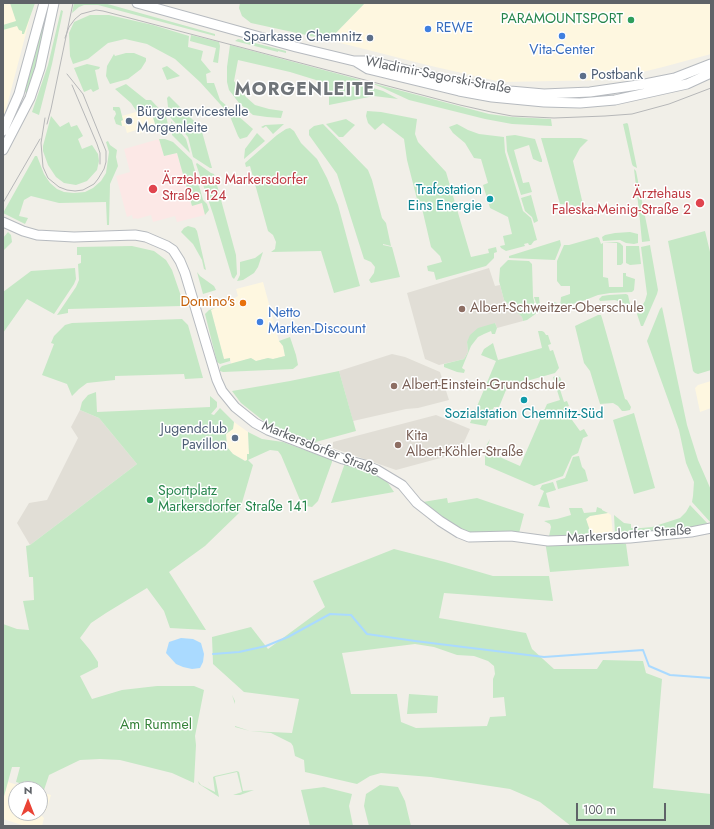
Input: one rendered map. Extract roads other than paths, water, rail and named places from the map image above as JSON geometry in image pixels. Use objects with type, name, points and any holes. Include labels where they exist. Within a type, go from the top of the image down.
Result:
[{"type":"main road","points":[[3,131],[19,94],[44,3]]},
{"type":"main road","points":[[3,150],[30,98],[44,53],[54,3]]},
{"type":"main road","name":"Wladimir-Sagorski-Straße","points":[[137,3],[276,42],[354,60],[370,61],[473,86],[510,91],[544,94],[583,93],[675,78],[711,64]]},
{"type":"main road","name":"Wladimir-Sagorski-Straße","points":[[354,60],[368,69],[447,89],[492,97],[544,102],[580,103],[615,100],[688,84],[711,73]]},
{"type":"main road","name":"Markersdorfer Straße","points":[[4,223],[23,231],[38,235],[74,237],[135,235],[146,237],[167,246],[180,261],[185,273],[217,380],[222,391],[235,407],[255,423],[268,430],[376,470],[402,485],[417,503],[459,533],[469,537],[511,536],[548,541],[630,538],[691,532],[711,528]]},
{"type":"water","points":[[181,638],[193,639],[201,643],[204,654],[203,662],[200,668],[192,669],[176,664],[166,653],[169,642]]},
{"type":"waterway","points":[[213,654],[239,652],[266,646],[288,637],[330,614],[351,615],[367,634],[544,657],[643,650],[649,666],[670,675],[711,678]]},
{"type":"tram line","points":[[47,124],[73,3]]},
{"type":"tram line","points":[[65,38],[69,27],[81,14],[96,10],[103,11],[460,105],[512,116],[554,118],[632,114],[669,104],[711,88]]},
{"type":"tram line","points":[[45,118],[41,143],[43,167],[48,178],[59,187],[67,190],[83,190],[94,184],[104,169],[106,162],[106,151],[83,94],[67,74]]},
{"type":"tram line","points":[[72,85],[97,144],[100,153],[100,164]]},
{"type":"tram line","points":[[3,203],[40,139]]},
{"type":"place","name":"PARAMOUNTSPORT","points":[[631,20]]},
{"type":"place","name":"REWE","points":[[428,29]]},
{"type":"place","name":"Vita-Center","points":[[562,36]]},
{"type":"place","name":"Sparkasse Chemnitz","points":[[370,38]]},
{"type":"place","name":"Postbank","points":[[583,76]]},
{"type":"place","name":"Bürgerservicestelle Morgenleite","points":[[129,121]]},
{"type":"place","name":"Ärztehaus Markersdorfer Straße 124","points":[[153,189]]},
{"type":"place","name":"Trafostation Eins Energie","points":[[490,199]]},
{"type":"place","name":"Ärztehaus Faleska-Meinig-Straße 2","points":[[700,203]]},
{"type":"place","name":"Domino's","points":[[243,303]]},
{"type":"place","name":"Albert-Schweitzer-Oberschule","points":[[462,309]]},
{"type":"place","name":"Netto Marken-Discount","points":[[260,322]]},
{"type":"place","name":"Albert-Einstein-Grundschule","points":[[394,386]]},
{"type":"place","name":"Sozialstation Chemnitz-Süd","points":[[524,400]]},
{"type":"place","name":"Jugendclub Pavillon","points":[[235,438]]},
{"type":"place","name":"Kita Albert-Köhler-Straße","points":[[398,445]]},
{"type":"place","name":"Sportplatz Markersdorfer Straße 141","points":[[150,500]]},
{"type":"district","name":"MORGENLEITE","points":[[305,91]]},
{"type":"park label","name":"Am Rummel","points":[[156,726]]}]
